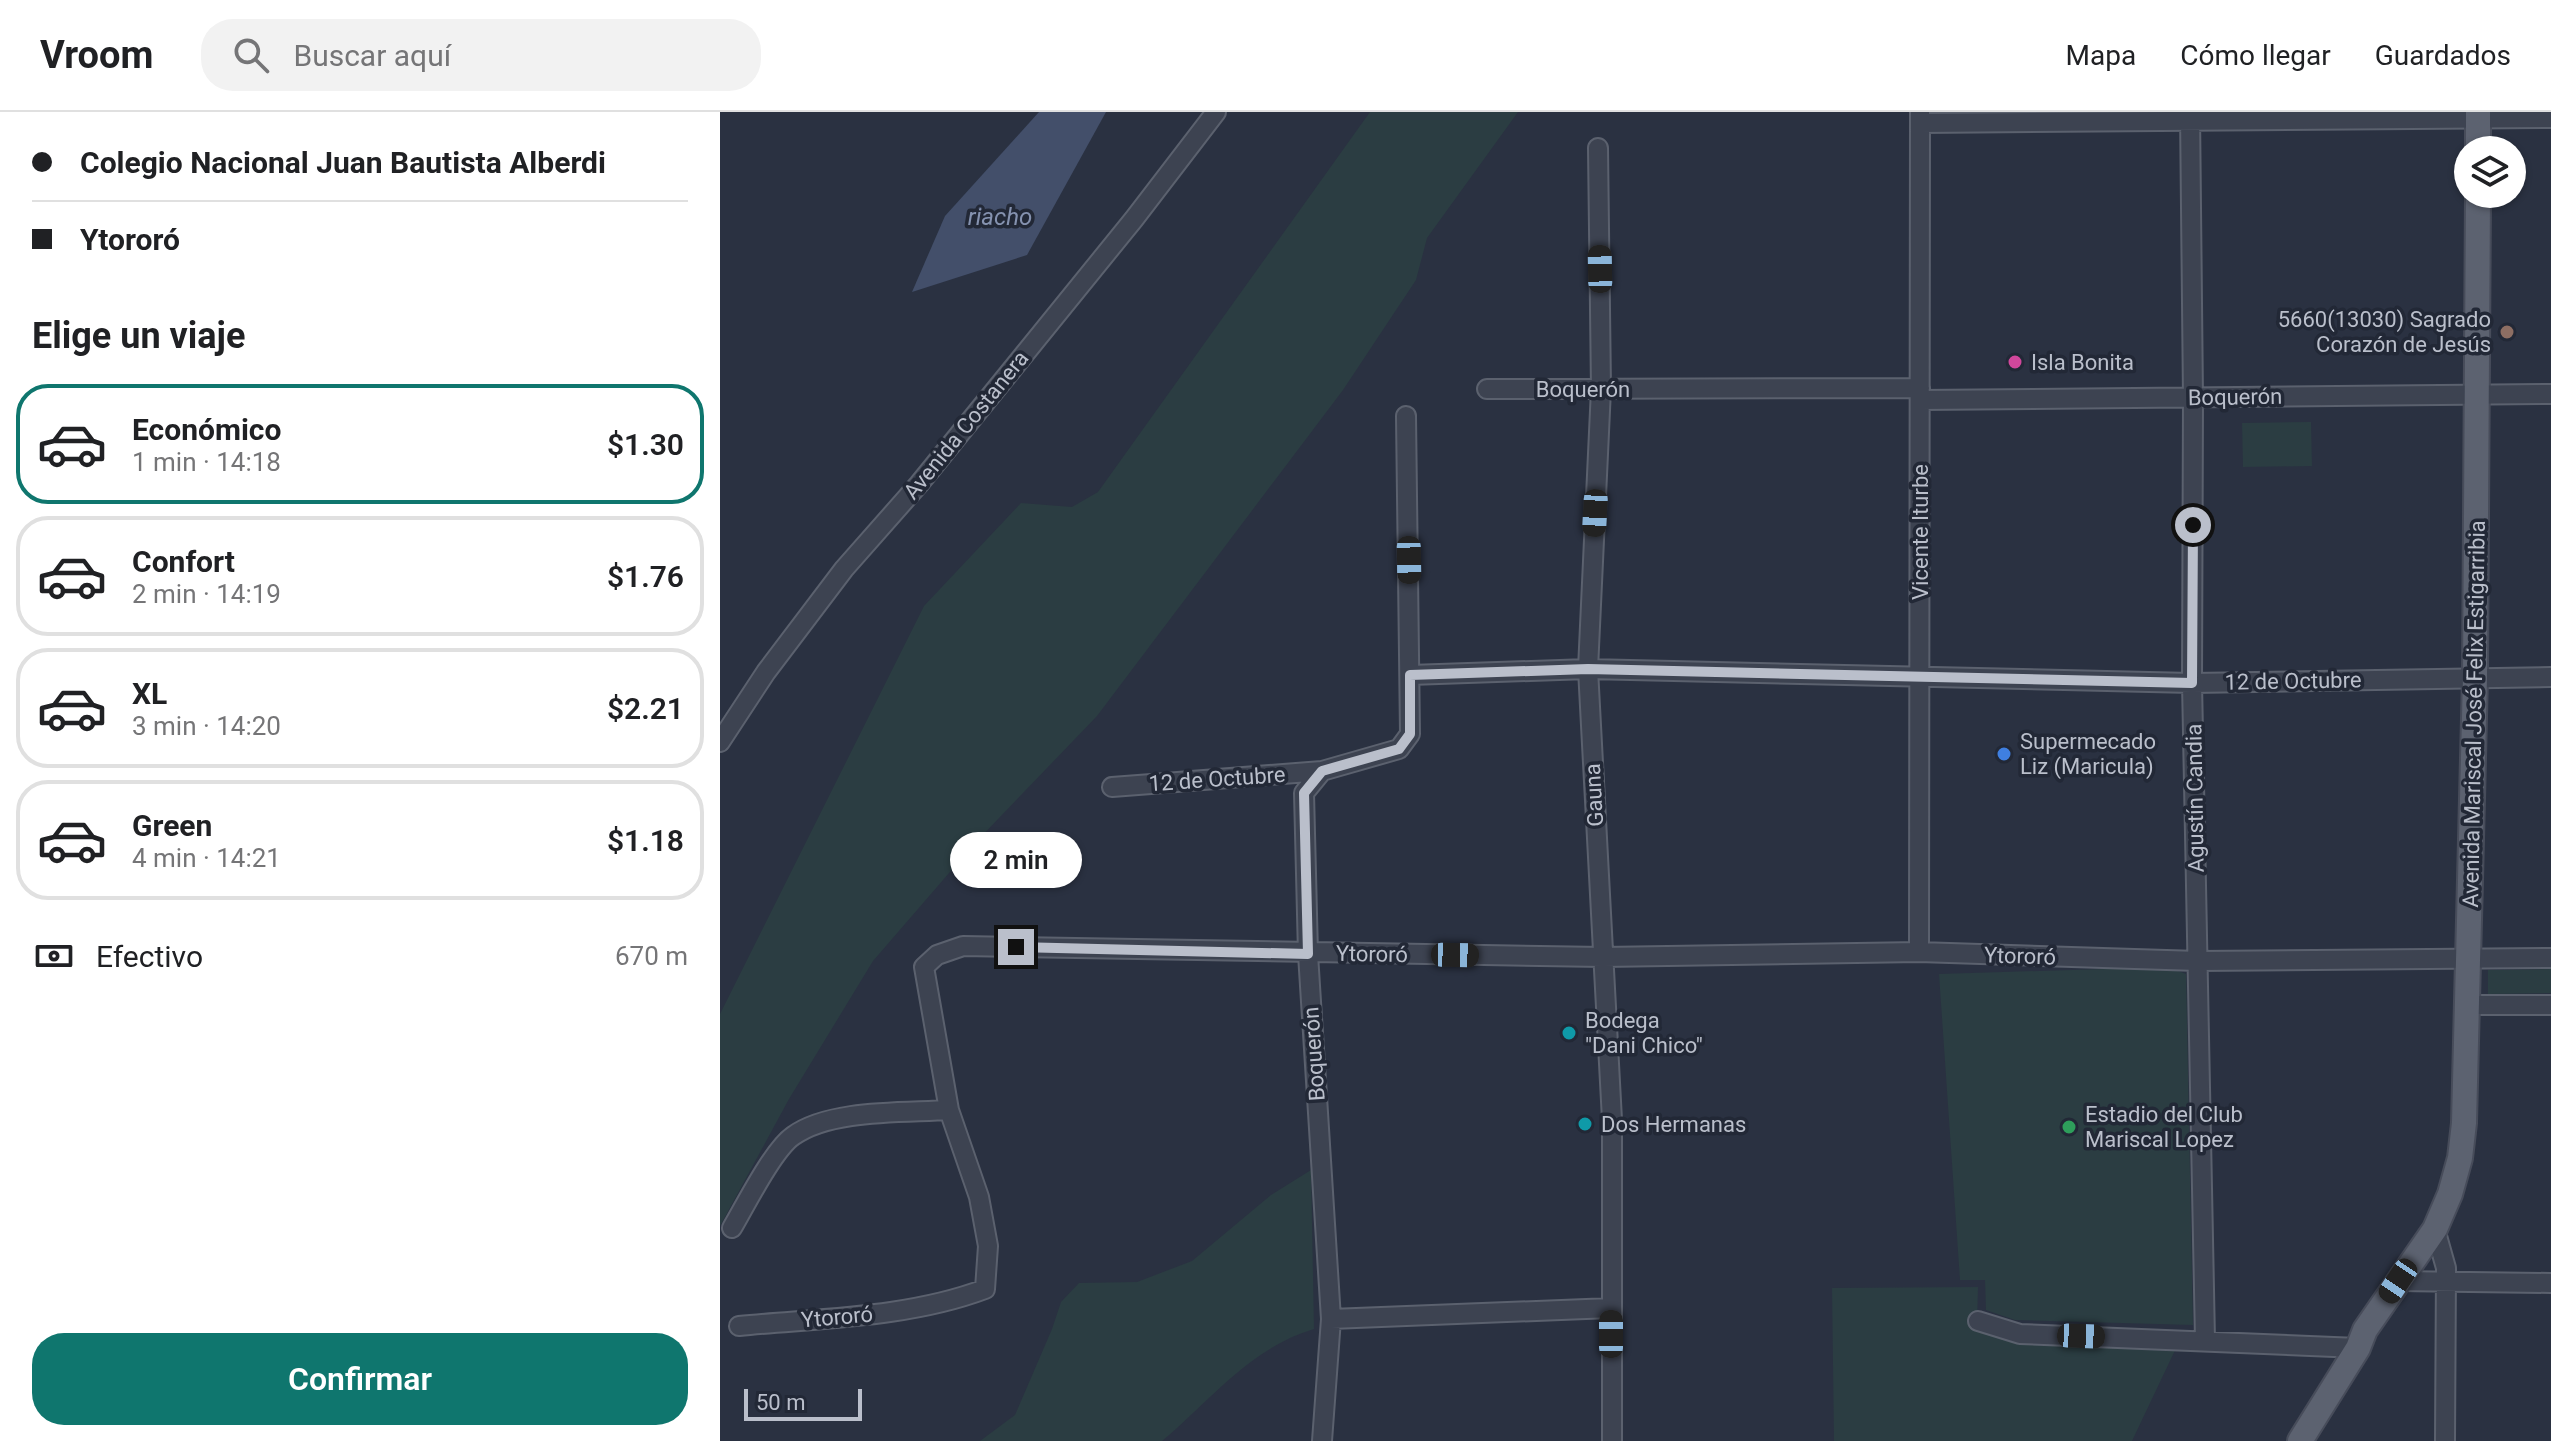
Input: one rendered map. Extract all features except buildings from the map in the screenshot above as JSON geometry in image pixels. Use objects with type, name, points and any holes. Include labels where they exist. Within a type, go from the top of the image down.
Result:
[{"type":"main road","points":[[2478,115],[2478,136]]},
{"type":"main road","name":"Avenida Mariscal José Felix Estigarribia","points":[[2356,1342],[2435,1229],[2450,1194],[2460,1158],[2464,1123],[2475,677],[2478,208]]},
{"type":"main road","points":[[2286,1441],[2356,1342]]},
{"type":"main road","points":[[2300,1441],[2356,1342]]},
{"type":"street","name":"Avenida Costanera","points":[[720,742],[766,672],[844,569],[958,436],[1134,219],[1216,112]]},
{"type":"street","points":[[1920,117],[2478,115],[2551,118]]},
{"type":"street","name":"Agustín Candia","points":[[2190,116],[2192,683],[2205,1340]]},
{"type":"street","name":"Vicente Iturbe","points":[[1919,952],[1920,117]]},
{"type":"street","name":"Gauna","points":[[1598,148],[1601,389],[1588,669],[1612,1120],[1612,1441]]},
{"type":"street","name":"Boquerón","points":[[1487,389],[2193,398],[2551,394]]},
{"type":"street","points":[[1322,771],[1399,749],[1410,734],[1406,416]]},
{"type":"street","name":"12 de Octubre","points":[[1410,675],[1588,669],[2192,683],[2551,677]]},
{"type":"street","name":"Boquerón","points":[[1322,771],[1304,793],[1308,954],[1331,1319],[1322,1441]]},
{"type":"street","name":"12 de Octubre","points":[[1112,787],[1322,771]]},
{"type":"street","name":"Ytororó","points":[[739,1326],[902,1311],[955,1301],[985,1289],[988,1246],[979,1197],[949,1110],[924,967],[937,955],[963,946],[1603,957],[1919,952],[2198,961],[2551,958]]},
{"type":"street","points":[[2467,1005],[2551,1005]]},
{"type":"street","points":[[732,1228],[762,1176],[792,1136],[836,1117],[949,1110]]},
{"type":"street","points":[[2435,1229],[2443,1254],[2446,1282],[2445,1441]]},
{"type":"street","points":[[2398,1281],[2551,1283]]},
{"type":"street","points":[[1331,1319],[1611,1308]]},
{"type":"street","points":[[1978,1321],[2020,1334],[2356,1342]]},
{"type":"shaded area","points":[[1370,112],[1518,112],[1427,238],[1416,280],[1343,390],[1097,716],[975,843],[873,961],[789,1099],[720,1226],[720,1014],[924,606],[1021,503],[1072,507],[1098,492]]},
{"type":"shaded area","points":[[2311,422],[2312,466],[2243,467],[2242,423]]},
{"type":"shaded area","name":"Estadio del Club Mariscal Lopez","points":[[2168,967],[2186,974],[2193,1325],[2015,1320],[1986,1310],[1985,1280],[1960,1280],[1939,974]]},
{"type":"shaded area","points":[[2551,969],[2551,993],[2488,994],[2488,970]]},
{"type":"shaded area","points":[[1311,1170],[1314,1329],[1270,1349],[1251,1362],[1162,1441],[980,1441],[1015,1415],[1061,1302],[1079,1283],[1137,1282],[1192,1261],[1271,1195]]},
{"type":"shaded area","points":[[1978,1287],[1977,1325],[2178,1344],[2132,1441],[1834,1441],[1832,1288]]},
{"type":"water","name":"riacho","points":[[1039,112],[1106,112],[1027,255],[912,292],[945,216]]},
{"type":"place","name":"5660(13030) Sagrado Corazón de Jesús","points":[[2507,332]]},
{"type":"place","name":"Isla Bonita","points":[[2015,362]]},
{"type":"place","name":"Supermecado Liz (Maricula)","points":[[2004,754]]},
{"type":"place","name":"Bodega \"Dani Chico\"","points":[[1569,1033]]},
{"type":"place","name":"Dos Hermanas","points":[[1585,1124]]},
{"type":"place","name":"Estadio del Club Mariscal Lopez","points":[[2069,1127]]},
{"type":"route","points":[[1016,947],[1308,954],[1304,793],[1322,771],[1399,749],[1410,734],[1410,675],[1588,669],[2192,683],[2193,525]]}]
